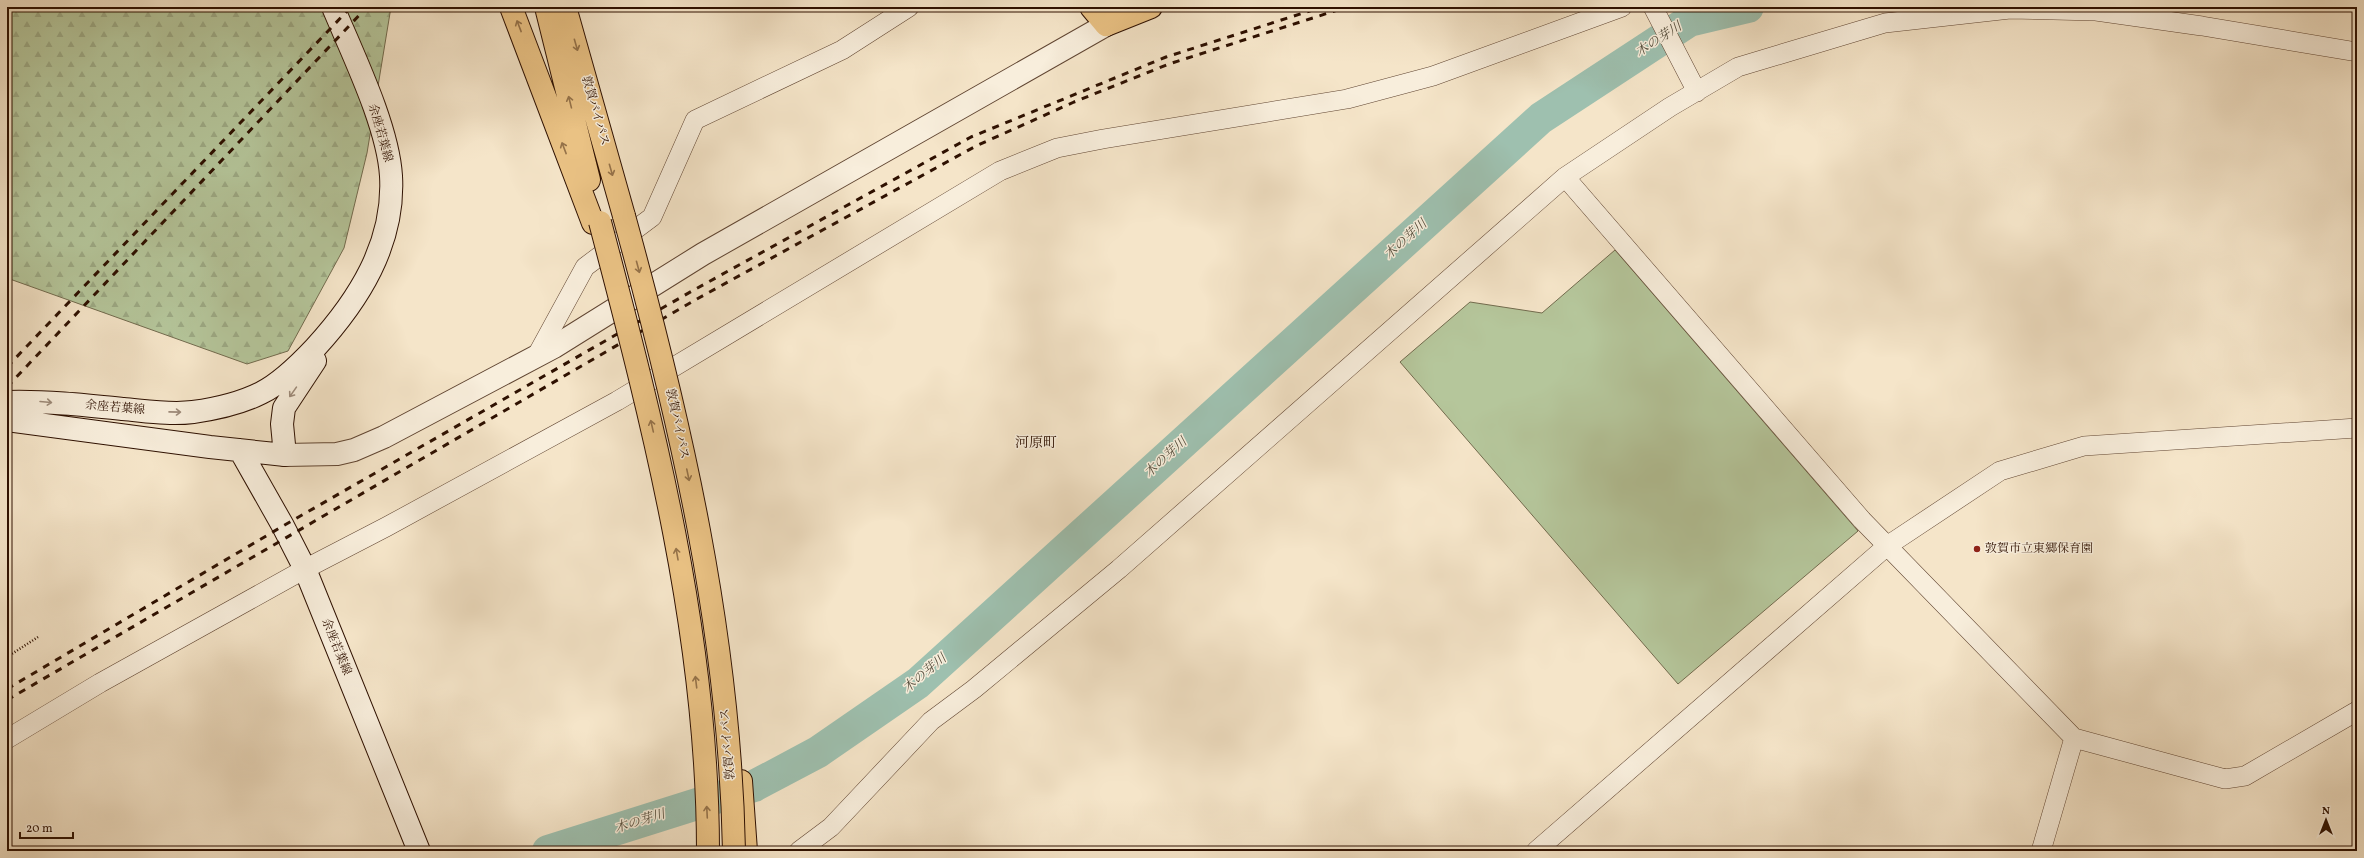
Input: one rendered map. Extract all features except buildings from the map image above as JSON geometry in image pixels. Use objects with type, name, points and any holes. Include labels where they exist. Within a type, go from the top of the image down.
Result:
[{"type":"highway","points":[[511,7],[597,222]]},
{"type":"highway","name":"敦賀バイパス","points":[[546,7],[597,222],[615,279],[654,435],[685,598],[697,684],[704,760],[708,851]]},
{"type":"highway","name":"敦賀バイパス","points":[[565,7],[661,352],[712,598],[730,758],[734,851]]},
{"type":"highway","points":[[1091,7],[1106,25],[1151,7]]},
{"type":"highway","points":[[712,598],[728,682],[739,759],[746,851]]},
{"type":"main road","name":"余座若葉線","points":[[7,420],[285,455],[282,424],[287,402],[326,345],[373,265],[382,244],[391,199],[388,152],[367,92],[333,7]]},
{"type":"main road","points":[[285,455],[337,454],[370,444],[537,355],[710,250],[1106,25]]},
{"type":"main road","name":"余座若葉線","points":[[7,402],[39,401],[181,412],[220,406],[261,393],[278,382],[337,324]]},
{"type":"main road","name":"余座若葉線","points":[[240,450],[283,526],[305,569],[418,847]]},
{"type":"street","points":[[537,355],[585,267],[652,217],[695,120],[842,50],[909,7]]},
{"type":"street","points":[[7,739],[100,683],[305,569],[386,528],[617,401],[1000,171],[1057,148],[1362,96],[1433,76],[1622,7]]},
{"type":"street","points":[[1653,7],[1697,92]]},
{"type":"street","points":[[799,851],[831,827],[931,720],[974,689],[1120,569],[1565,177],[1738,67],[1885,23],[2010,9],[2096,11],[2202,26],[2357,52]]},
{"type":"street","points":[[1565,177],[1862,520],[2074,738],[2225,779],[2245,776],[2357,711]]},
{"type":"street","points":[[1536,851],[1888,546],[2000,471],[2084,446],[2357,428]]},
{"type":"street","points":[[2041,851],[2074,738]]},
{"type":"path","points":[[7,657],[38,637]]},
{"type":"green space","points":[[7,7],[391,7],[367,153],[344,248],[288,351],[247,364],[7,278]]},
{"type":"green space","points":[[1615,250],[1858,531],[1678,684],[1400,362],[1470,302],[1542,313]]},
{"type":"waterway","name":"木の芽川","points":[[548,851],[754,786],[818,752],[918,683],[1541,118],[1689,21],[1748,7]]},
{"type":"railway","points":[[7,367],[351,7]]},
{"type":"railway","points":[[7,387],[367,7]]},
{"type":"railway","points":[[7,689],[283,526],[692,291],[971,137],[1166,57],[1322,7]]},
{"type":"railway","points":[[7,700],[695,300],[976,146],[1074,102],[1169,64],[1347,7]]},
{"type":"place","name":"敦賀市立東郷保育園","points":[[1977,549]]},
{"type":"district","name":"河原町","points":[[1036,443]]}]
